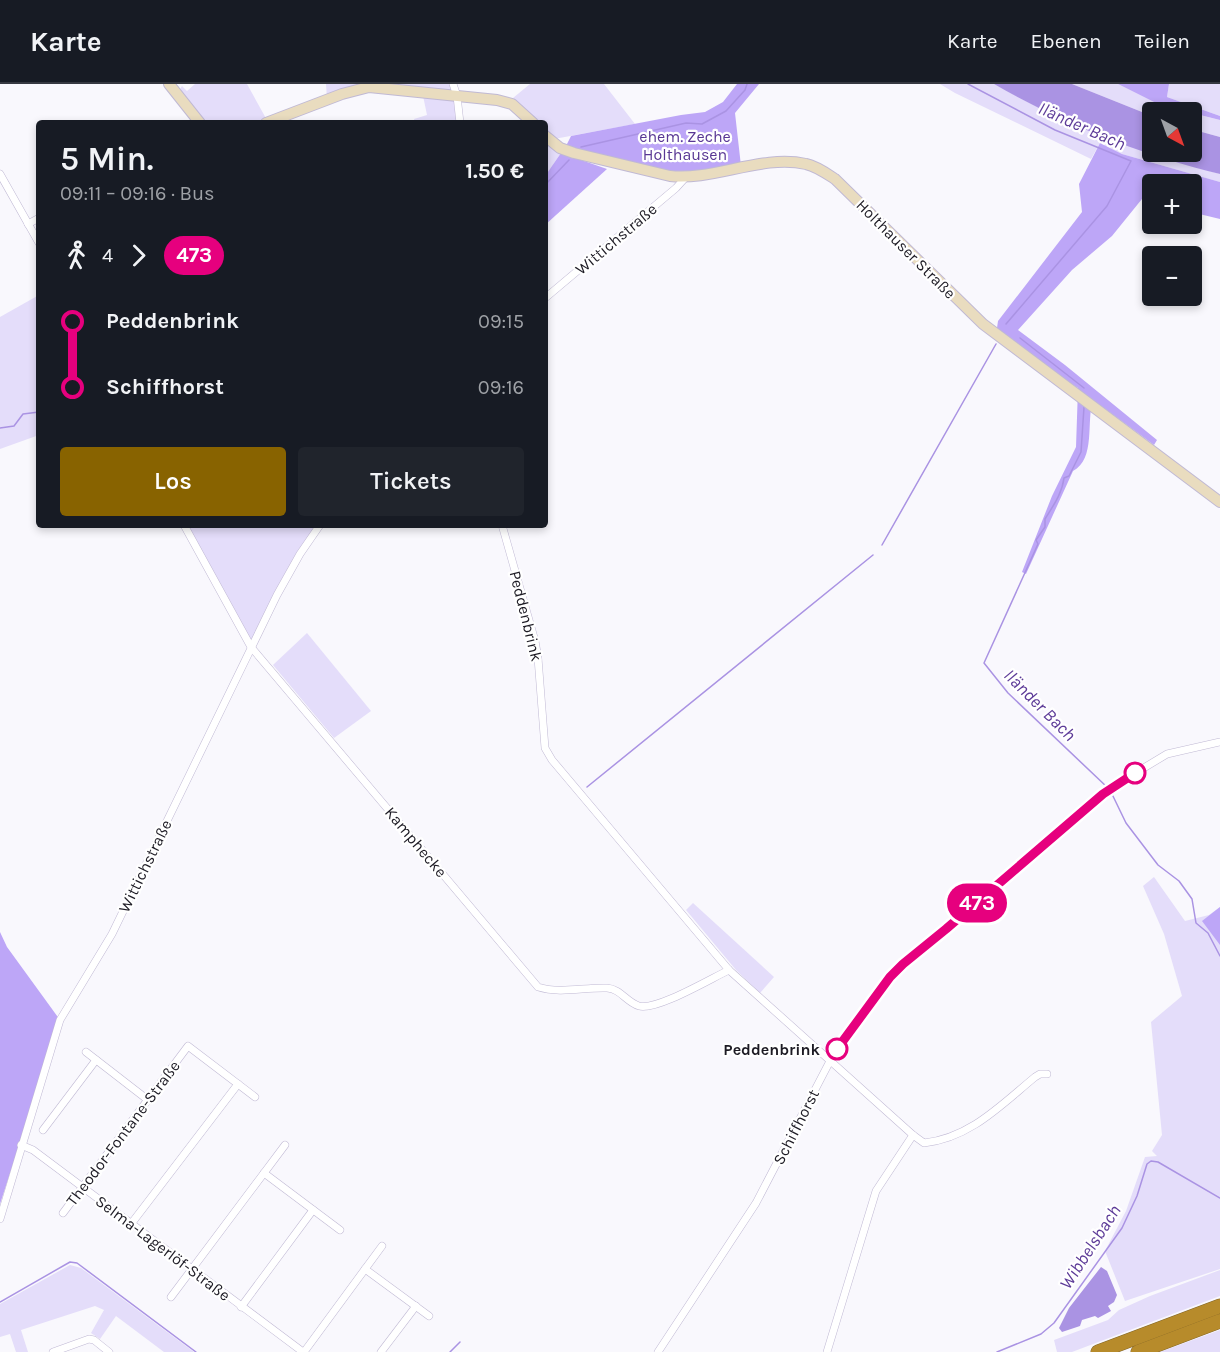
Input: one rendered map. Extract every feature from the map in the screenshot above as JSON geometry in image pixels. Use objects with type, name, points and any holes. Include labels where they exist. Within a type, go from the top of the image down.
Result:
[{"type":"highway","points":[[1098,1352],[1220,1306]]},
{"type":"highway","points":[[1138,1352],[1220,1321]]},
{"type":"street","points":[[169,84],[198,120]]},
{"type":"street","points":[[453,84],[460,120]]},
{"type":"street","points":[[279,120],[342,93],[369,87],[508,102],[530,120]]},
{"type":"street","name":"Holthauser Straße","points":[[548,138],[560,148],[574,153],[686,177],[779,163],[807,164],[825,172],[835,179],[983,324],[1220,501]]},
{"type":"street","points":[[0,174],[36,238]]},
{"type":"street","name":"Wittichstraße","points":[[548,296],[676,188],[686,177]]},
{"type":"street","points":[[28,224],[36,220]]},
{"type":"street","name":"Kamphecke","points":[[186,528],[251,647],[538,987],[557,991],[610,988],[620,992],[634,1004],[650,1007],[729,970]]},
{"type":"street","name":"Wittichstraße","points":[[0,1219],[60,1020],[112,934],[286,578],[318,528]]},
{"type":"street","name":"Peddenbrink","points":[[503,528],[537,649],[545,748],[552,760],[729,970],[913,1135]]},
{"type":"street","name":"Schiffhorst","points":[[658,1352],[756,1203],[830,1061],[890,977],[1109,789],[1167,754],[1220,742]]},
{"type":"street","name":"Theodor-Fontane-Straße","points":[[63,1213],[188,1046],[255,1097]]},
{"type":"street","points":[[86,1052],[148,1100]]},
{"type":"street","points":[[43,1130],[96,1060]]},
{"type":"street","points":[[827,1352],[876,1191],[913,1135],[924,1143],[942,1140],[968,1131],[1035,1077],[1047,1074]]},
{"type":"street","points":[[131,1224],[238,1084]]},
{"type":"street","name":"Selma-Lagerlöf-Straße","points":[[21,1145],[33,1150],[303,1352]]},
{"type":"street","points":[[171,1297],[285,1145]]},
{"type":"street","points":[[264,1173],[340,1230]]},
{"type":"street","points":[[241,1306],[313,1210]]},
{"type":"street","points":[[303,1352],[382,1246]]},
{"type":"street","points":[[365,1269],[429,1316]]},
{"type":"street","points":[[381,1352],[416,1306]]},
{"type":"street","points":[[52,1352],[89,1339],[94,1340],[109,1352]]},
{"type":"shaded area","points":[[195,84],[247,84],[267,120],[198,120],[180,89],[182,86],[187,91]]},
{"type":"shaded area","points":[[326,84],[453,84],[459,120],[414,120],[427,115],[422,91],[369,87],[327,99]]},
{"type":"shaded area","points":[[530,84],[604,84],[635,124],[554,139],[548,132],[548,120],[535,120],[513,98]]},
{"type":"shaded area","points":[[940,84],[994,84],[1043,110],[1142,149],[1142,160],[1122,154],[1100,143],[1091,159]]},
{"type":"shaded area","points":[[1072,84],[1118,84],[1154,102],[1142,102],[1142,112]]},
{"type":"shaded area","points":[[1169,84],[1220,84],[1220,116],[1202,110],[1202,102],[1181,102],[1167,97]]},
{"type":"shaded area","points":[[1202,116],[1220,120],[1220,137],[1202,132]]},
{"type":"shaded area","points":[[548,146],[561,153],[548,172]]},
{"type":"shaded area","points":[[1150,162],[1178,162],[1220,174],[1220,182],[1202,177],[1202,174],[1192,174]]},
{"type":"shaded area","points":[[36,297],[36,436],[0,449],[0,317]]},
{"type":"shaded area","points":[[186,528],[318,528],[251,647]]},
{"type":"shaded area","points":[[307,633],[371,711],[334,738],[273,665]]},
{"type":"shaded area","points":[[1154,877],[1185,921],[1209,915],[1220,907],[1220,1269],[1125,1301],[1105,1251],[1126,1211],[1145,1157],[1157,1156],[1152,1151],[1162,1135],[1151,1022],[1182,996],[1164,934],[1143,886]]},
{"type":"shaded area","points":[[693,903],[774,977],[760,993],[736,970],[686,910]]},
{"type":"shaded area","points":[[70,1265],[81,1268],[194,1352],[164,1352],[116,1316],[100,1339],[91,1333],[104,1310],[95,1306],[21,1330],[28,1352],[16,1352],[10,1334],[0,1337],[0,1304]]},
{"type":"shaded area","points":[[1220,1270],[1220,1296],[1072,1352],[1057,1352],[1054,1340],[1108,1320],[1119,1310],[1150,1296]]},
{"type":"shaded area","points":[[1220,1330],[1220,1352],[1160,1352]]},
{"type":"green space","name":"ehem. Zeche Holthausen","points":[[737,84],[759,84],[735,113],[741,166],[685,176],[565,148],[571,136],[705,112],[723,102]]},
{"type":"green space","points":[[1118,84],[1169,84],[1167,97],[1181,102],[1154,102]]},
{"type":"green space","points":[[1202,110],[1220,116],[1220,120],[1202,116]]},
{"type":"green space","points":[[1100,143],[1122,154],[1142,160],[1142,162],[1150,162],[1192,174],[1142,174],[1142,199],[1112,236],[1072,270],[1018,330],[1157,440],[1154,445],[1093,400],[1085,458],[1073,471],[1026,574],[1022,572],[1052,496],[1076,447],[1078,388],[996,335],[998,321],[1082,212],[1079,184]]},
{"type":"green space","points":[[561,153],[607,169],[548,222],[548,172]]},
{"type":"green space","points":[[1202,177],[1220,182],[1220,219],[1202,215]]},
{"type":"green space","points":[[1220,907],[1220,945],[1202,921]]},
{"type":"green space","points":[[0,932],[7,947],[60,1020],[0,1204]]},
{"type":"water","points":[[994,84],[1072,84],[1142,112],[1142,151],[1076,125]]},
{"type":"water","points":[[1202,132],[1220,137],[1220,174],[1176,162],[1202,162]]},
{"type":"water","points":[[1101,1267],[1107,1271],[1117,1295],[1114,1302],[1108,1306],[1111,1311],[1098,1318],[1095,1316],[1082,1320],[1080,1326],[1062,1332],[1059,1328],[1069,1308]]},
{"type":"waterway","points":[[581,147],[686,123],[702,124],[726,111],[745,90],[747,84]]},
{"type":"waterway","name":"Iländer Bach","points":[[968,84],[1055,130],[1131,161],[1107,206],[1006,324]]},
{"type":"waterway","points":[[548,182],[569,160]]},
{"type":"waterway","name":"Iländer Bach","points":[[1020,338],[1084,388]]},
{"type":"waterway","points":[[882,545],[996,344]]},
{"type":"waterway","name":"Iländer Bach","points":[[1084,407],[1081,452],[1069,476],[1064,478],[1059,495],[1045,519],[1045,527],[1036,540],[1038,544],[984,663],[1008,693],[1108,788]]},
{"type":"waterway","points":[[0,428],[14,426],[23,414],[36,412]]},
{"type":"waterway","points":[[587,787],[873,555]]},
{"type":"waterway","name":"Iländer Bach","points":[[1111,792],[1126,823],[1158,865],[1179,881],[1192,899],[1196,923],[1208,933],[1220,956]]},
{"type":"waterway","name":"Wibbelsbach","points":[[997,1352],[1041,1334],[1054,1323],[1122,1228],[1137,1196],[1147,1164],[1151,1161],[1158,1162],[1220,1198]]},
{"type":"waterway","points":[[0,1302],[70,1262],[77,1263],[196,1352]]},
{"type":"waterway","points":[[450,1352],[460,1342]]},
{"type":"bus line","name":"473","points":[[837,1049],[890,977],[903,964],[1115,784],[1135,773]]},
{"type":"place","name":"Peddenbrink","points":[[837,1049]]}]
